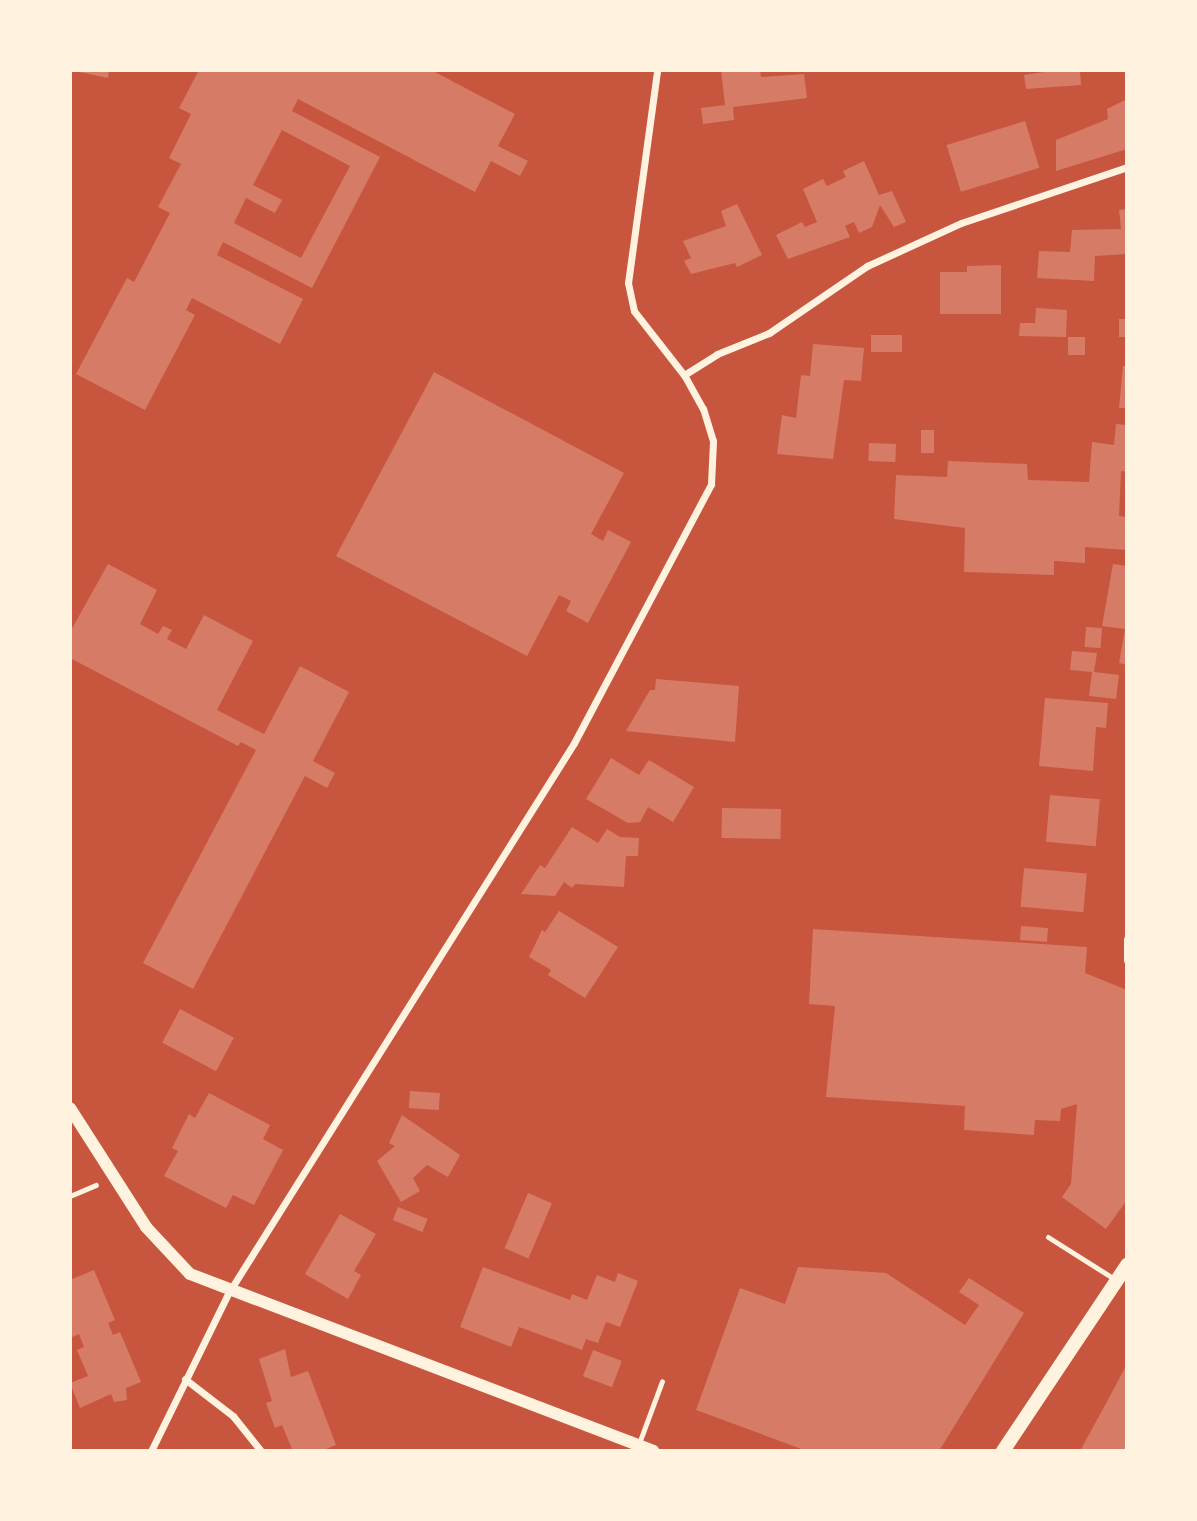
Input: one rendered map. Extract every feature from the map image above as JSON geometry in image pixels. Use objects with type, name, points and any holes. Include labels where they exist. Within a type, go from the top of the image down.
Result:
[{"type":"main road","points":[[1003,1451],[1127,1265]]},
{"type":"street","points":[[151,1451],[229,1292],[574,743],[711,484],[713,441],[703,409],[684,375],[634,311],[628,283],[657,70]]},
{"type":"street","points":[[684,375],[717,354],[769,333],[866,266],[961,223],[1127,167]]},
{"type":"street","points":[[1127,939],[1127,960]]},
{"type":"street","points":[[70,1108],[169,1257],[190,1274],[229,1292],[647,1449]]},
{"type":"street","points":[[186,1379],[233,1416],[261,1451]]},
{"type":"lane","points":[[1048,1237],[1117,1280]]},
{"type":"lane","points":[[647,1449],[662,1381]]},
{"type":"building","points":[[70,70],[109,70],[108,78]]},
{"type":"building","points":[[199,70],[431,70],[515,114],[498,146],[528,161],[520,176],[491,161],[475,192],[298,99],[292,111],[380,157],[312,288],[223,242],[217,255],[303,299],[280,344],[192,298],[186,310],[195,315],[145,410],[76,374],[127,278],[134,282],[170,213],[158,207],[181,164],[169,158],[191,114],[179,108]],"holes":[[[282,130],[350,166],[301,258],[234,223],[246,198],[275,213],[282,200],[253,185]]]},
{"type":"building","points":[[721,70],[760,70],[761,77],[804,74],[807,98],[733,107],[734,120],[703,124],[701,108],[725,105]]},
{"type":"building","points":[[1080,70],[1081,85],[1026,89],[1024,75]]},
{"type":"building","points":[[1127,99],[1127,149],[1056,171],[1056,140],[1108,119],[1107,109]]},
{"type":"building","points":[[1025,121],[1039,168],[961,192],[947,145]]},
{"type":"building","points":[[864,161],[879,195],[892,191],[906,222],[894,227],[880,205],[872,227],[859,233],[854,222],[845,226],[850,237],[788,259],[776,235],[802,222],[805,227],[817,222],[803,189],[823,179],[827,186],[846,177],[843,171]]},
{"type":"building","points":[[737,204],[762,255],[737,267],[735,263],[691,274],[684,261],[691,258],[683,241],[726,226],[721,211]]},
{"type":"building","points":[[1127,209],[1127,254],[1095,256],[1094,281],[1037,278],[1039,251],[1070,252],[1072,230],[1121,229],[1119,210]]},
{"type":"building","points":[[1001,265],[1001,314],[940,314],[940,272],[967,272],[967,266]]},
{"type":"building","points":[[1036,308],[1067,310],[1066,337],[1019,336],[1020,323],[1035,323]]},
{"type":"building","points":[[1119,319],[1127,319],[1127,337],[1119,337]]},
{"type":"building","points":[[871,335],[902,335],[902,352],[871,352]]},
{"type":"building","points":[[1068,337],[1085,337],[1085,355],[1068,355]]},
{"type":"building","points":[[813,344],[864,348],[861,381],[844,380],[833,459],[777,454],[782,415],[796,418],[801,375],[810,376]]},
{"type":"building","points":[[1123,366],[1127,366],[1127,408],[1119,408]]},
{"type":"building","points":[[434,372],[624,473],[591,534],[603,541],[608,530],[631,542],[588,623],[566,611],[571,601],[559,595],[527,656],[336,556]]},
{"type":"building","points":[[1116,424],[1127,425],[1127,472],[1121,471],[1119,516],[1127,517],[1127,550],[1085,547],[1085,563],[1054,561],[1054,575],[964,572],[965,528],[894,519],[896,475],[947,477],[948,461],[1027,464],[1028,480],[1089,482],[1092,442],[1114,445]]},
{"type":"building","points":[[921,430],[934,430],[934,453],[921,453]]},
{"type":"building","points":[[869,443],[896,444],[895,462],[868,461]]},
{"type":"building","points":[[108,564],[157,590],[140,624],[158,634],[163,626],[172,630],[167,639],[186,649],[204,615],[253,641],[217,710],[264,734],[300,666],[349,692],[313,761],[335,773],[327,788],[305,776],[193,989],[143,963],[256,750],[241,742],[238,746],[70,658],[70,632]]},
{"type":"building","points":[[1113,564],[1127,566],[1127,665],[1119,663],[1125,629],[1102,626]]},
{"type":"building","points":[[1086,627],[1102,628],[1101,648],[1085,647]]},
{"type":"building","points":[[1072,651],[1097,653],[1094,672],[1119,675],[1116,699],[1089,696],[1092,672],[1070,670]]},
{"type":"building","points":[[656,679],[739,686],[735,742],[626,731],[650,690],[655,690]]},
{"type":"building","points":[[1045,698],[1108,703],[1106,728],[1096,727],[1093,771],[1039,766]]},
{"type":"building","points":[[611,758],[639,775],[649,760],[694,787],[673,822],[648,807],[640,822],[628,823],[586,799]]},
{"type":"building","points":[[1050,795],[1100,799],[1096,846],[1046,842]]},
{"type":"building","points":[[722,808],[781,809],[780,839],[721,838]]},
{"type":"building","points":[[572,827],[598,843],[607,829],[620,837],[639,838],[638,856],[626,856],[624,887],[575,884],[572,888],[564,882],[555,896],[521,894],[540,865],[545,868]]},
{"type":"building","points":[[1024,868],[1087,873],[1083,912],[1021,907]]},
{"type":"building","points":[[559,911],[618,947],[585,998],[548,975],[551,970],[529,957],[542,930],[545,932]]},
{"type":"building","points":[[1021,926],[1048,928],[1047,942],[1020,940]]},
{"type":"building","points":[[813,929],[1087,947],[1085,973],[1127,990],[1127,1200],[1106,1229],[1062,1197],[1071,1184],[1077,1104],[1061,1109],[1060,1121],[1035,1120],[1034,1135],[964,1130],[965,1106],[826,1097],[835,1006],[809,1004]]},
{"type":"building","points":[[180,1009],[234,1038],[216,1071],[162,1043]]},
{"type":"building","points":[[410,1091],[440,1093],[439,1110],[409,1108]]},
{"type":"building","points":[[209,1093],[270,1125],[263,1139],[283,1150],[254,1205],[233,1195],[226,1208],[164,1176],[178,1151],[172,1148],[189,1114],[195,1118]]},
{"type":"building","points":[[402,1115],[460,1155],[448,1177],[427,1165],[413,1178],[420,1191],[401,1202],[377,1161],[395,1146],[389,1143]]},
{"type":"building","points":[[528,1193],[552,1203],[528,1258],[505,1248]]},
{"type":"building","points":[[398,1207],[428,1219],[422,1232],[393,1220]]},
{"type":"building","points":[[340,1214],[376,1234],[354,1271],[361,1275],[348,1299],[305,1274]]},
{"type":"building","points":[[483,1267],[570,1300],[572,1294],[587,1300],[597,1275],[615,1282],[618,1273],[638,1281],[620,1327],[606,1322],[598,1343],[586,1339],[582,1350],[519,1327],[511,1347],[460,1327]]},
{"type":"building","points":[[798,1267],[886,1273],[965,1325],[979,1305],[959,1292],[969,1278],[1024,1313],[939,1451],[807,1451],[696,1410],[740,1288],[785,1304]]},
{"type":"building","points":[[94,1270],[115,1320],[108,1323],[113,1335],[120,1332],[141,1382],[126,1388],[127,1400],[114,1402],[111,1394],[80,1408],[70,1383],[88,1376],[77,1350],[84,1347],[79,1334],[70,1338],[70,1280]]},
{"type":"building","points":[[285,1349],[291,1377],[308,1371],[336,1445],[321,1451],[287,1451],[292,1449],[282,1425],[275,1428],[266,1403],[272,1401],[259,1359]]},
{"type":"building","points":[[593,1350],[622,1361],[612,1387],[583,1376]]},
{"type":"building","points":[[1127,1364],[1127,1451],[1080,1451],[1104,1407]]}]
